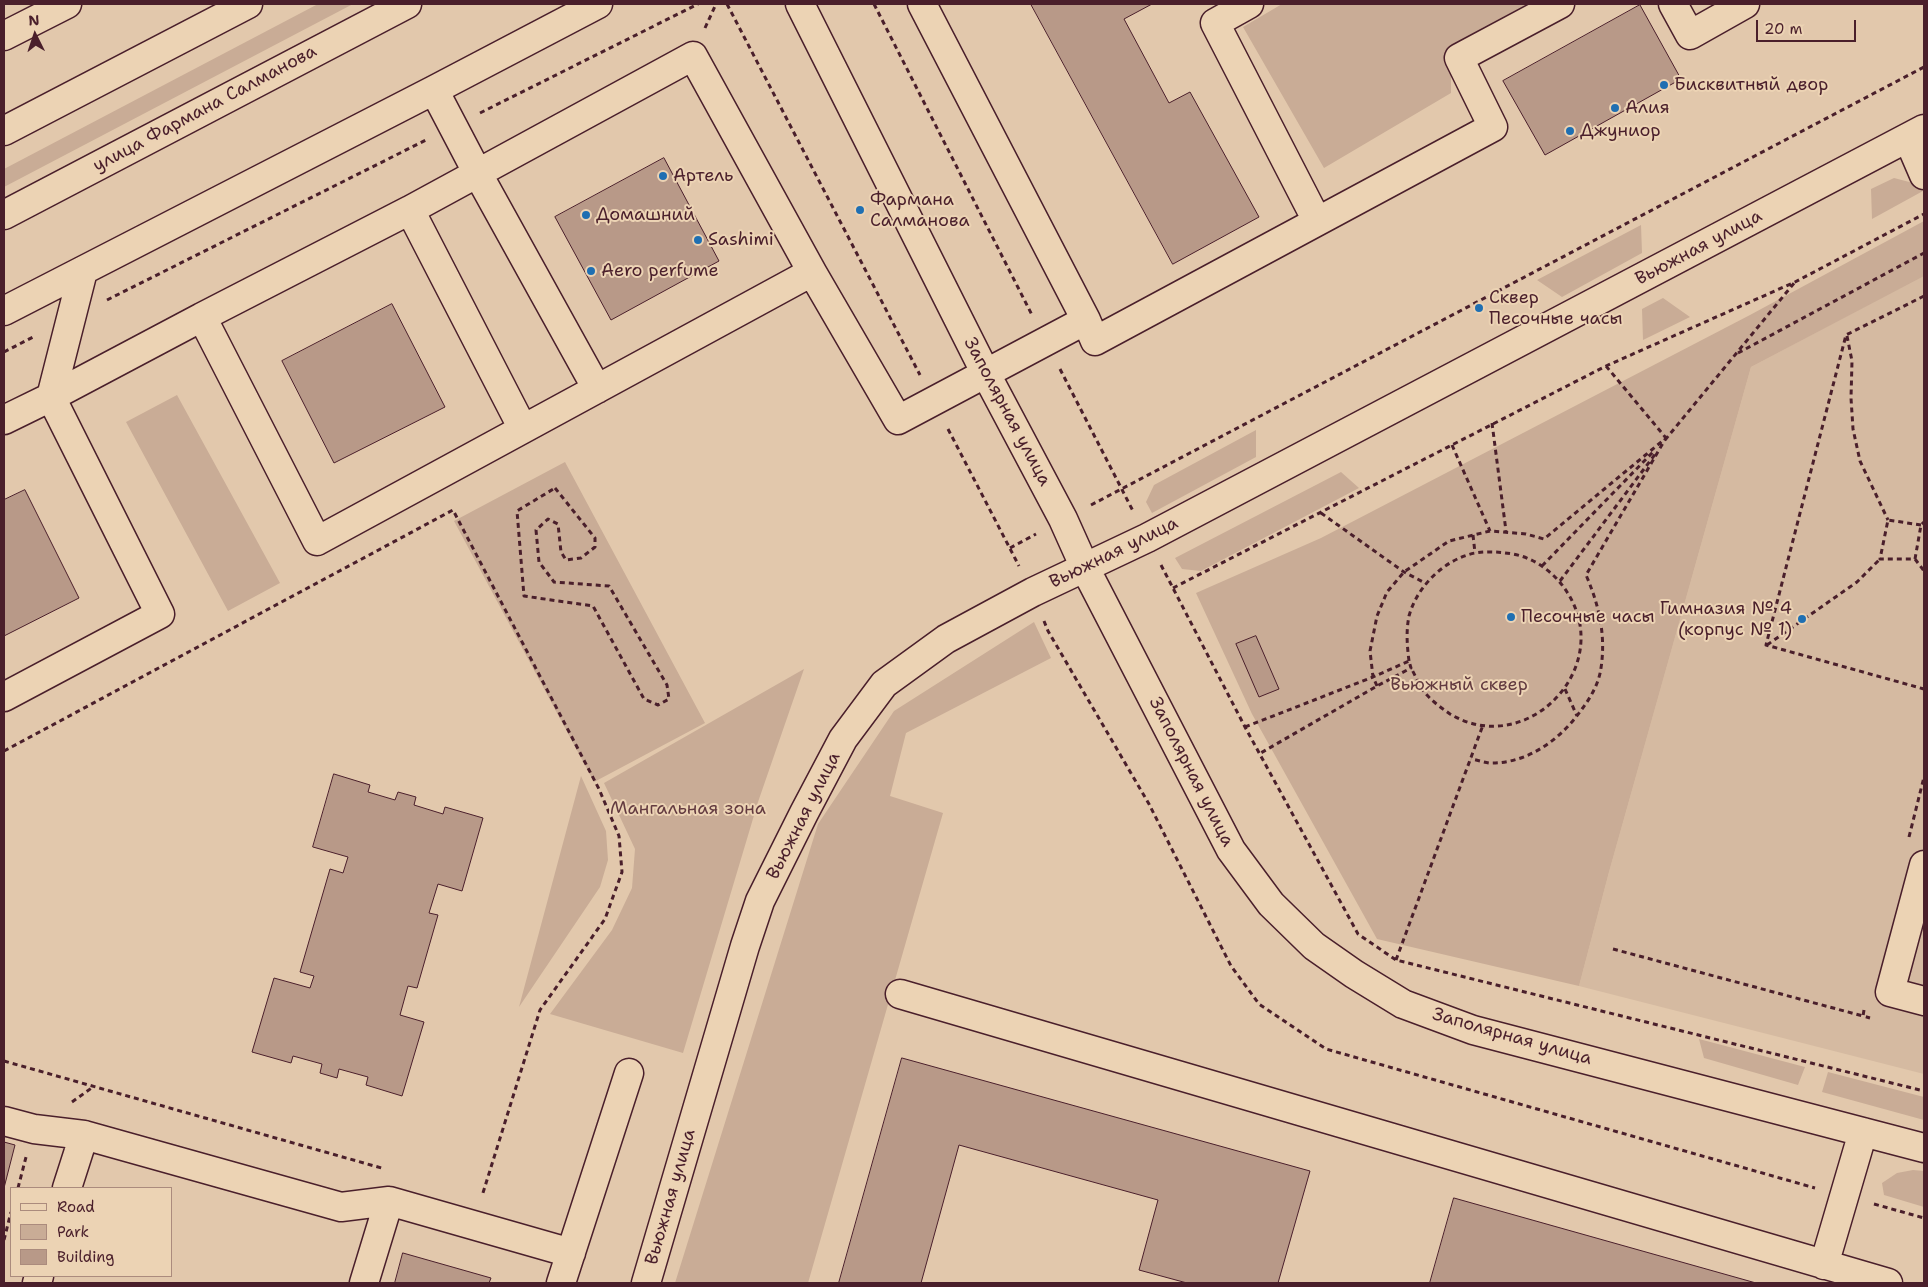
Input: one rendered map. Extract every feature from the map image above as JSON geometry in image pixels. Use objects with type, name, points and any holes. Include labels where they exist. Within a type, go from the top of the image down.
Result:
[{"type":"street","points":[[4,36],[67,4]]},
{"type":"street","points":[[4,131],[248,4]]},
{"type":"street","name":"улица Фармана Салманова","points":[[10,209],[407,4]]},
{"type":"street","points":[[4,311],[598,4]]},
{"type":"street","name":"Заполярная улица","points":[[800,4],[986,374],[1063,520],[1085,568],[1231,850],[1271,904],[1314,946],[1354,974],[1403,1004],[1473,1030],[1924,1148]]},
{"type":"street","points":[[922,4],[1086,320],[1095,341],[1493,127],[1459,58],[1560,4]]},
{"type":"street","points":[[1249,4],[1215,23],[1317,221]]},
{"type":"street","points":[[1673,4],[1690,35],[1744,4]]},
{"type":"street","points":[[4,420],[410,210],[692,56],[812,272],[898,420],[1086,320]]},
{"type":"street","points":[[434,90],[452,127],[597,389]]},
{"type":"street","points":[[1916,133],[1924,175]]},
{"type":"street","name":"Вьюжная улица","points":[[646,1283],[744,946],[760,901],[844,739],[884,684],[946,639],[1033,592],[1147,538],[1916,133]]},
{"type":"street","points":[[410,210],[524,429]]},
{"type":"street","points":[[4,697],[160,614],[51,397],[82,271]]},
{"type":"street","points":[[202,317],[317,541],[812,272]]},
{"type":"street","points":[[1924,865],[1890,992],[1924,1001]]},
{"type":"street","points":[[900,994],[1888,1283]]},
{"type":"street","points":[[561,1283],[629,1073]]},
{"type":"street","points":[[4,1121],[34,1129],[84,1135],[341,1207],[389,1201],[571,1253]]},
{"type":"street","points":[[1824,1265],[1862,1132]]},
{"type":"street","points":[[67,1187],[84,1135]]},
{"type":"street","points":[[364,1283],[389,1201]]},
{"type":"path","points":[[4,352],[698,4]]},
{"type":"path","points":[[728,4],[1033,592],[1048,631],[1140,787],[1231,966],[1259,1004],[1326,1049],[1924,1218]]},
{"type":"path","points":[[874,4],[1245,728],[1358,934],[1396,960],[1924,1091]]},
{"type":"path","points":[[1010,548],[1924,67]]},
{"type":"path","points":[[1173,588],[1606,366],[1795,282],[1924,214]]},
{"type":"path","points":[[1736,354],[1924,253]]},
{"type":"path","points":[[1560,581],[1666,438],[1795,282]]},
{"type":"path","points":[[1766,645],[1846,335],[1924,296]]},
{"type":"path","points":[[1766,645],[1857,582],[1880,559],[1888,520],[1860,461],[1853,429],[1850,398],[1852,361],[1846,335]]},
{"type":"path","points":[[1606,366],[1666,438]]},
{"type":"path","points":[[1492,423],[1506,531]]},
{"type":"path","points":[[1377,686],[1373,677],[1370,651],[1376,616],[1387,592],[1404,572],[1449,542],[1473,535],[1490,531],[1506,531],[1544,539],[1666,438]]},
{"type":"path","points":[[1542,566],[1666,438]]},
{"type":"path","points":[[1470,759],[1489,763],[1508,761],[1536,752],[1560,736],[1592,695],[1601,670],[1603,637],[1600,611],[1586,575],[1666,438]]},
{"type":"path","points":[[1452,445],[1490,531]]},
{"type":"path","points":[[555,488],[595,538],[595,547],[581,558],[566,560],[561,552],[558,524],[548,519],[536,530],[539,562],[554,582],[609,586],[668,685],[669,699],[658,705],[644,699],[593,606],[524,596],[517,511],[555,488]]},
{"type":"path","points":[[4,751],[453,510],[599,789],[620,836],[622,872],[605,919],[540,1010],[483,1196],[474,1194]]},
{"type":"path","points":[[1321,513],[1404,572],[1427,584]]},
{"type":"path","points":[[1888,520],[1923,523],[1915,559],[1924,571]]},
{"type":"path","points":[[1473,535],[1475,553]]},
{"type":"path","points":[[1498,552],[1521,555],[1542,566],[1560,581],[1572,601],[1580,623],[1581,646],[1576,669],[1565,690],[1549,707],[1529,719],[1506,725],[1483,725],[1460,719],[1439,707],[1423,689],[1409,661],[1406,638],[1410,614],[1419,593],[1434,575],[1453,561],[1475,553],[1498,552]]},
{"type":"path","points":[[1880,559],[1915,559]]},
{"type":"path","points":[[1766,645],[1924,689]]},
{"type":"path","points":[[1245,728],[1409,661]]},
{"type":"path","points":[[1259,754],[1411,668]]},
{"type":"path","points":[[1565,690],[1577,716]]},
{"type":"path","points":[[1396,960],[1483,725]]},
{"type":"path","points":[[1613,949],[1863,1016]]},
{"type":"path","points":[[4,1061],[388,1170]]},
{"type":"path","points":[[4,1240],[10,1216]]},
{"type":"shaded area","name":"Гимназия № 4 (корпус № 1)","points":[[1924,275],[1924,1074],[1579,986],[1609,872],[1751,367]]},
{"type":"green space","points":[[318,4],[353,4],[4,187],[4,169]]},
{"type":"green space","points":[[1282,4],[1531,4],[1451,51],[1451,93],[1324,168],[1243,27]]},
{"type":"green space","points":[[1894,178],[1917,184],[1923,191],[1872,219],[1871,189]]},
{"type":"green space","name":"Вьюжный сквер","points":[[1924,221],[1924,276],[1751,367],[1609,872],[1579,986],[1377,939],[1252,714],[1196,593],[1321,538],[1750,315]]},
{"type":"green space","points":[[1641,225],[1642,253],[1562,297],[1537,280]]},
{"type":"green space","points":[[1663,298],[1690,317],[1643,340],[1642,309]]},
{"type":"green space","points":[[177,395],[280,583],[228,611],[126,422]]},
{"type":"green space","points":[[1256,430],[1256,457],[1152,513],[1146,502],[1154,485]]},
{"type":"green space","points":[[565,462],[705,723],[594,782],[454,521]]},
{"type":"green space","points":[[1341,472],[1359,488],[1201,571],[1182,569],[1175,558]]},
{"type":"green space","points":[[1034,622],[1051,658],[906,733],[890,796],[943,813],[808,1283],[675,1283],[818,824],[894,711]]},
{"type":"green space","name":"Мангальная зона","points":[[804,669],[758,802],[683,1053],[550,1014],[612,930],[632,888],[635,849],[604,783]]},
{"type":"green space","points":[[581,776],[606,831],[608,860],[600,887],[519,1007]]},
{"type":"green space","points":[[1699,1039],[1805,1067],[1798,1085],[1704,1058]]},
{"type":"green space","points":[[1828,1072],[1924,1097],[1924,1120],[1822,1092]]},
{"type":"green space","points":[[1913,1170],[1924,1171],[1924,1207],[1884,1195],[1882,1183],[1897,1173]]},
{"type":"building","points":[[1031,4],[1152,4],[1124,19],[1169,103],[1190,92],[1259,217],[1173,264]]},
{"type":"building","points":[[1640,5],[1681,79],[1545,155],[1503,81]]},
{"type":"building","points":[[664,158],[719,261],[611,320],[555,217]]},
{"type":"building","points":[[392,304],[445,407],[334,463],[282,361]]},
{"type":"building","points":[[25,490],[79,598],[4,636],[4,500]]},
{"type":"building","points":[[1256,636],[1279,689],[1259,697],[1236,644]]},
{"type":"building","points":[[334,774],[370,785],[368,792],[395,800],[398,792],[416,797],[414,805],[443,814],[445,807],[483,818],[462,891],[438,884],[429,913],[438,915],[417,988],[408,986],[400,1015],[424,1022],[402,1096],[366,1085],[368,1077],[339,1069],[337,1078],[320,1073],[322,1064],[293,1056],[291,1063],[252,1052],[274,978],[310,988],[314,976],[300,972],[330,869],[343,873],[348,857],[313,847]]},
{"type":"building","points":[[902,1058],[1310,1171],[1278,1283],[1187,1283],[1139,1270],[1158,1200],[959,1145],[921,1283],[839,1283]]},
{"type":"building","points":[[4,1142],[15,1145],[4,1188]]},
{"type":"building","points":[[1454,1198],[1756,1283],[1430,1283]]},
{"type":"building","points":[[403,1253],[491,1278],[489,1283],[395,1283]]},
{"type":"place","name":"Бисквитный двор","points":[[1664,85]]},
{"type":"place","name":"Алия","points":[[1615,108]]},
{"type":"place","name":"Джуниор","points":[[1570,131]]},
{"type":"place","name":"Артель","points":[[663,176]]},
{"type":"place","name":"Фармана Салманова","points":[[860,210]]},
{"type":"place","name":"Домашний","points":[[586,215]]},
{"type":"place","name":"Sashimi","points":[[698,240]]},
{"type":"place","name":"Aero perfume","points":[[591,271]]},
{"type":"place","name":"Сквер Песочные часы","points":[[1479,308]]},
{"type":"place","name":"Песочные часы","points":[[1511,617]]},
{"type":"place","name":"Гимназия № 4 (корпус № 1)","points":[[1802,619]]}]
